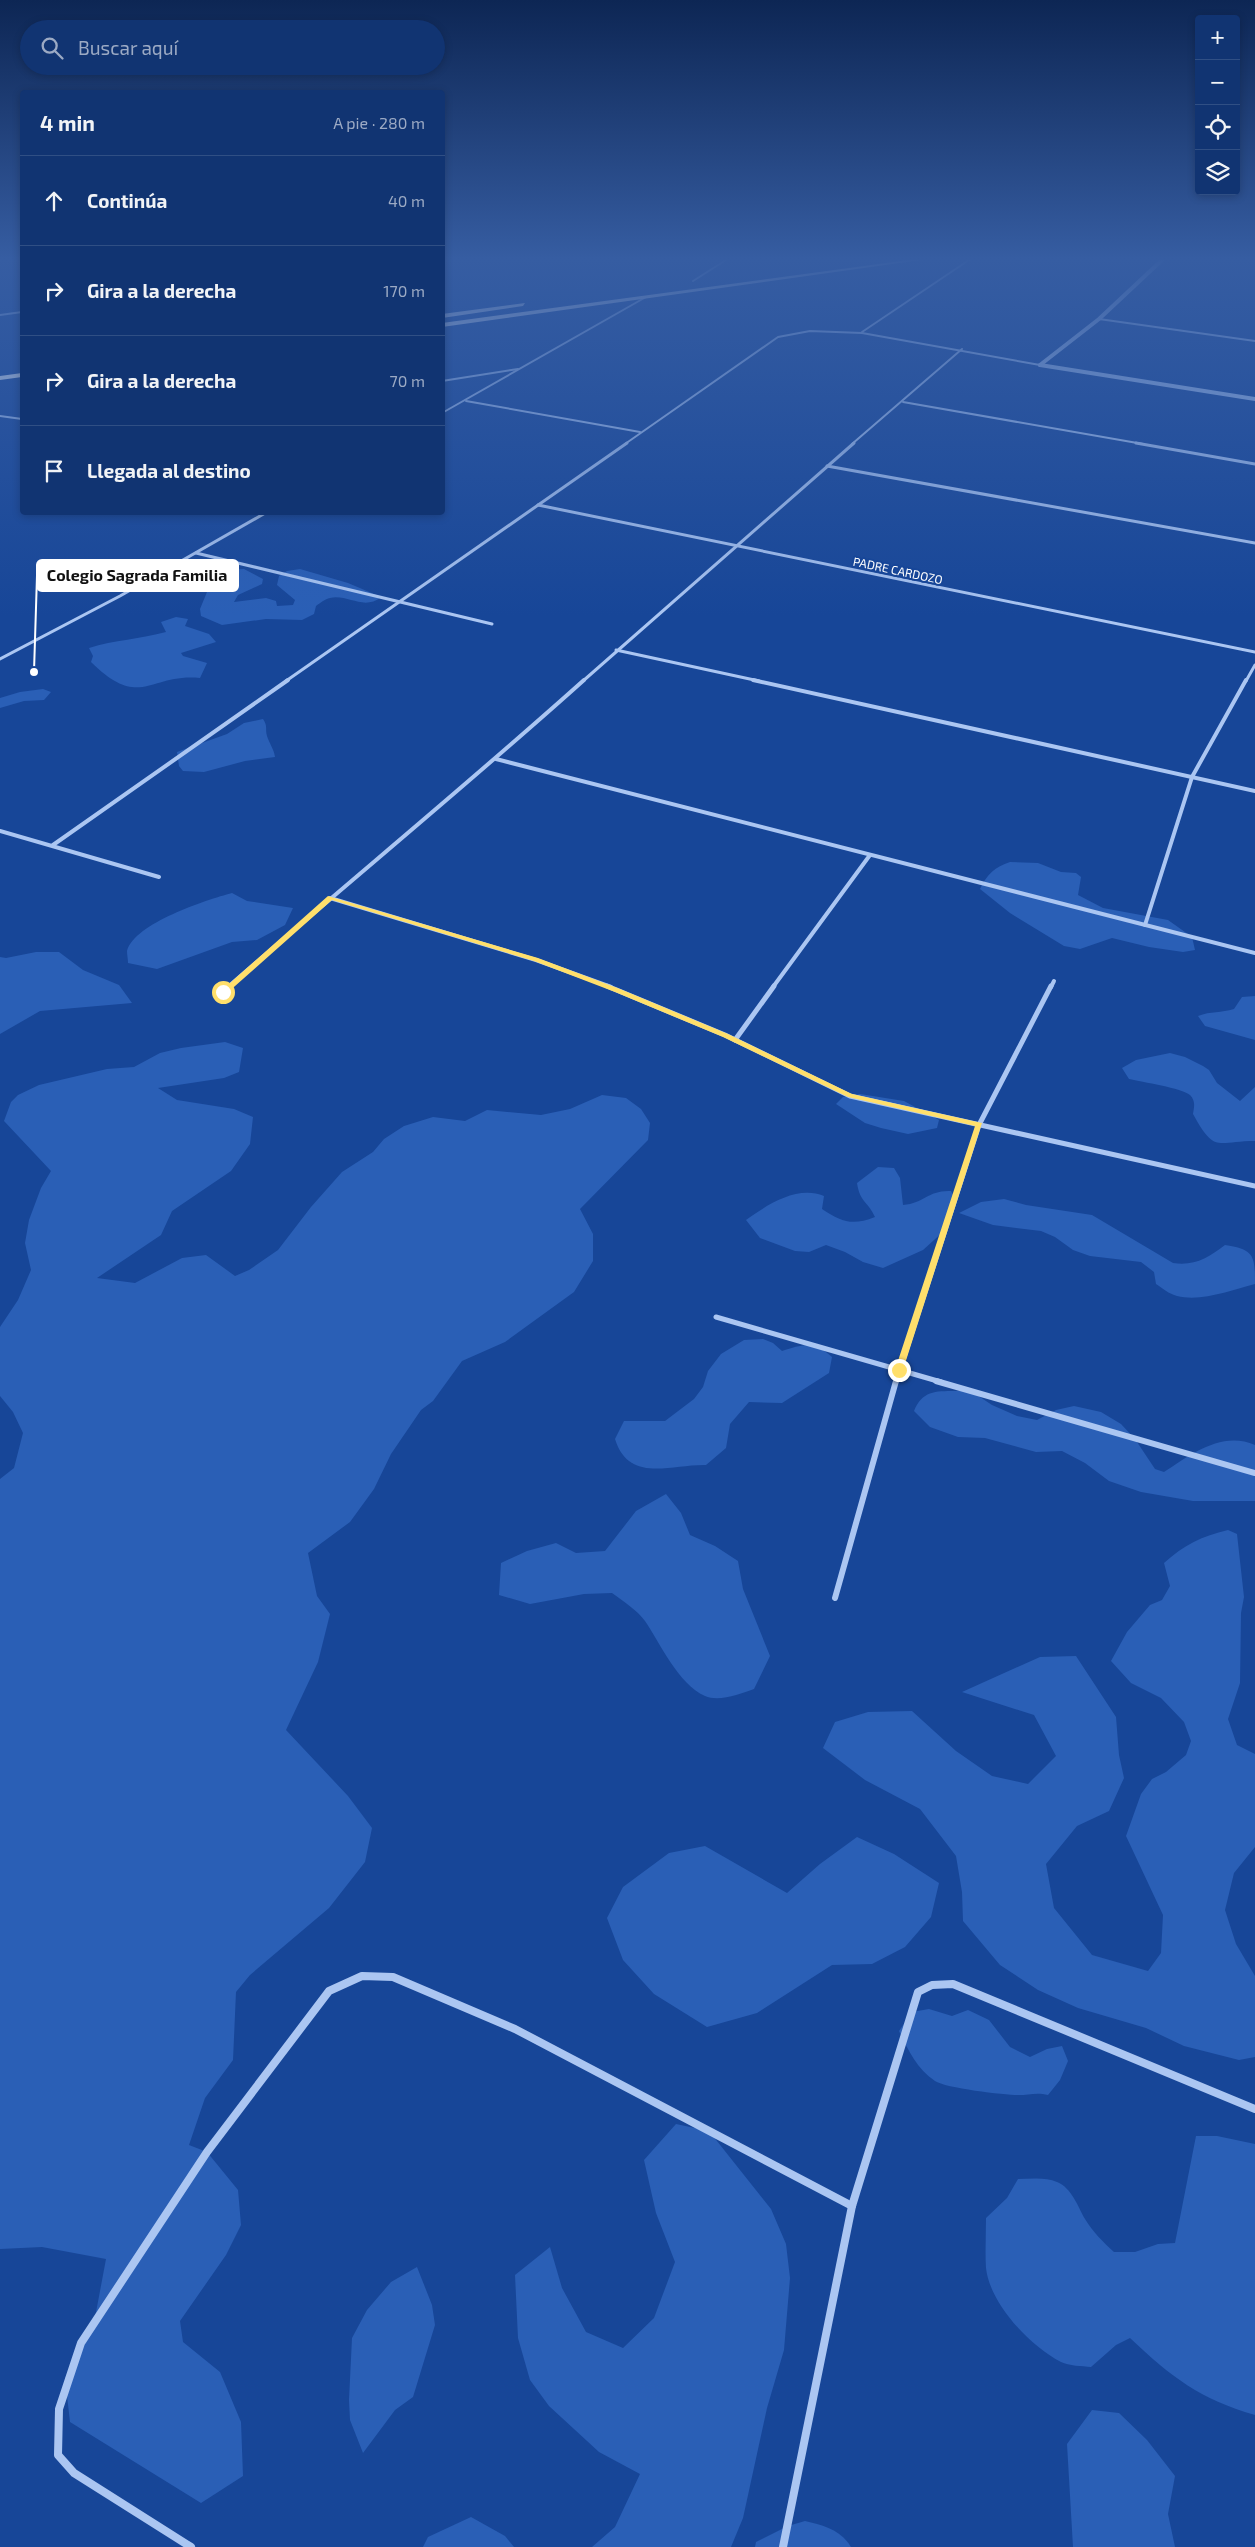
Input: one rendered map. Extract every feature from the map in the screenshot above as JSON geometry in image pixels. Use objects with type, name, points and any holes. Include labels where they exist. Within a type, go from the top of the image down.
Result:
[{"type":"highway","points":[[0,386],[20,383]]},
{"type":"street","points":[[445,411],[502,379]]},
{"type":"street","points":[[53,845],[717,379]]},
{"type":"street","points":[[223,992],[330,898],[496,759],[616,650],[929,379]]},
{"type":"street","points":[[1128,379],[1255,399]]},
{"type":"street","points":[[465,400],[640,432]]},
{"type":"street","points":[[903,402],[1255,464]]},
{"type":"street","points":[[0,416],[20,419]]},
{"type":"street","points":[[827,466],[1255,543]]},
{"type":"street","name":"PADRE CARDOZO","points":[[538,505],[1255,652]]},
{"type":"street","points":[[0,659],[120,596],[262,515]]},
{"type":"street","points":[[196,553],[492,624]]},
{"type":"street","points":[[616,650],[1255,791]]},
{"type":"street","points":[[1145,925],[1192,777],[1255,665]]},
{"type":"street","points":[[496,759],[1255,953]]},
{"type":"street","points":[[0,831],[160,876]]},
{"type":"street","points":[[735,1040],[870,855]]},
{"type":"street","points":[[330,898],[536,960],[618,990],[735,1040],[850,1096],[1255,1186]]},
{"type":"street","points":[[835,1598],[899,1370],[979,1125],[1054,981]]},
{"type":"street","points":[[716,1318],[1255,1473]]},
{"type":"street","points":[[191,2547],[74,2473],[58,2455],[59,2409],[81,2343],[207,2152],[329,1991],[362,1976],[393,1977],[515,2029],[852,2206]]},
{"type":"street","points":[[783,2547],[852,2206],[918,1992],[932,1985],[953,1984],[1255,2109]]},
{"type":"shaded area","points":[[244,569],[263,579],[262,584],[238,595],[234,602],[266,598],[276,601],[277,606],[293,605],[295,600],[277,585],[279,576],[287,571],[300,569],[348,583],[381,597],[368,603],[337,597],[328,599],[316,606],[314,614],[302,620],[266,619],[222,625],[201,616],[200,609],[207,592],[201,585],[205,576],[224,570]]},
{"type":"shaded area","points":[[176,617],[188,619],[185,626],[209,634],[216,642],[181,653],[183,656],[207,663],[200,678],[168,680],[134,687],[122,684],[108,677],[91,662],[93,656],[89,648],[166,632],[161,622]]},
{"type":"shaded area","points":[[43,689],[51,692],[44,700],[24,701],[0,708],[0,698],[20,692]]},
{"type":"shaded area","points":[[263,719],[275,757],[245,761],[204,772],[183,771],[179,766],[177,752],[227,734],[244,723]]},
{"type":"shaded area","points":[[1010,862],[1038,863],[1061,872],[1076,873],[1081,877],[1078,895],[1103,908],[1168,920],[1192,937],[1195,950],[1183,952],[1149,947],[1112,938],[1080,949],[1064,946],[1010,913],[980,889],[992,872]]},
{"type":"shaded area","points":[[232,893],[247,901],[293,908],[285,925],[257,940],[232,942],[157,969],[128,963],[127,951],[133,941],[143,931],[157,922],[189,907]]},
{"type":"shaded area","points":[[36,952],[59,952],[83,970],[119,985],[132,1003],[40,1011],[0,1034],[0,957],[6,958]]},
{"type":"shaded area","points":[[1255,996],[1255,1040],[1205,1026],[1198,1016],[1234,1009],[1242,997]]},
{"type":"shaded area","points":[[225,1042],[243,1048],[239,1072],[224,1078],[158,1088],[177,1100],[234,1109],[253,1117],[250,1144],[231,1171],[172,1211],[161,1235],[97,1278],[135,1283],[182,1258],[206,1255],[235,1276],[249,1270],[278,1250],[311,1207],[342,1172],[373,1152],[384,1139],[404,1126],[433,1117],[465,1121],[487,1110],[541,1115],[570,1109],[602,1095],[626,1098],[641,1109],[650,1123],[648,1140],[580,1209],[593,1234],[593,1261],[574,1292],[505,1342],[462,1361],[433,1401],[421,1410],[391,1454],[374,1489],[350,1522],[308,1553],[317,1596],[330,1614],[318,1662],[286,1730],[348,1796],[372,1828],[365,1862],[329,1908],[250,1975],[236,1992],[233,2060],[205,2098],[189,2145],[207,2152],[238,2190],[241,2225],[226,2255],[180,2321],[183,2342],[220,2372],[241,2422],[243,2476],[201,2503],[70,2422],[65,2378],[94,2323],[106,2259],[42,2247],[0,2249],[0,1479],[14,1468],[23,1433],[13,1412],[0,1396],[0,1327],[18,1300],[31,1270],[25,1243],[29,1220],[41,1188],[51,1171],[4,1121],[11,1102],[18,1095],[39,1085],[107,1069],[134,1067],[160,1053],[181,1048]]},
{"type":"shaded area","points":[[1170,1053],[1185,1057],[1209,1070],[1217,1083],[1240,1101],[1255,1087],[1255,1141],[1224,1143],[1212,1140],[1200,1127],[1193,1114],[1194,1102],[1190,1095],[1171,1088],[1129,1079],[1122,1068],[1136,1060]]},
{"type":"shaded area","points":[[860,1094],[904,1101],[939,1120],[937,1128],[908,1134],[881,1128],[865,1123],[836,1104],[843,1097]]},
{"type":"shaded area","points":[[878,1167],[894,1168],[900,1178],[903,1205],[917,1202],[932,1194],[943,1191],[951,1191],[956,1200],[944,1231],[923,1250],[883,1268],[863,1262],[845,1252],[826,1245],[809,1252],[795,1251],[760,1238],[746,1220],[763,1208],[783,1198],[803,1193],[814,1193],[824,1196],[822,1209],[841,1220],[853,1222],[875,1217],[862,1198],[857,1183]]},
{"type":"shaded area","points":[[1004,1199],[1026,1205],[1092,1215],[1173,1263],[1181,1264],[1201,1260],[1225,1245],[1242,1249],[1248,1252],[1253,1261],[1255,1284],[1196,1298],[1177,1296],[1156,1284],[1154,1272],[1141,1262],[1090,1256],[1073,1250],[1055,1237],[1041,1231],[993,1225],[959,1213],[981,1202]]},
{"type":"shaded area","points":[[763,1339],[773,1343],[782,1351],[809,1345],[820,1348],[832,1357],[829,1373],[782,1403],[749,1402],[730,1424],[726,1448],[706,1465],[653,1469],[641,1467],[630,1462],[621,1453],[615,1439],[624,1421],[665,1421],[694,1399],[703,1387],[708,1371],[721,1354],[744,1340]]},
{"type":"shaded area","points":[[971,1391],[992,1405],[1017,1416],[1037,1420],[1056,1410],[1074,1406],[1101,1412],[1121,1424],[1135,1439],[1155,1469],[1164,1472],[1207,1446],[1219,1442],[1243,1441],[1255,1445],[1255,1501],[1193,1501],[1141,1492],[1109,1481],[1085,1463],[1062,1451],[1036,1452],[985,1438],[958,1437],[930,1427],[914,1411],[921,1399],[935,1392]]},
{"type":"shaded area","points":[[666,1494],[681,1513],[690,1535],[715,1546],[738,1561],[743,1589],[770,1656],[754,1689],[730,1697],[717,1698],[705,1696],[695,1690],[670,1662],[642,1617],[612,1593],[584,1594],[530,1604],[499,1595],[501,1563],[527,1551],[556,1543],[576,1553],[605,1551],[636,1511]]},
{"type":"shaded area","points":[[1228,1530],[1237,1534],[1244,1597],[1241,1613],[1240,1683],[1228,1719],[1237,1745],[1255,1754],[1255,1847],[1234,1873],[1225,1910],[1236,1944],[1255,1976],[1255,2057],[1239,2060],[1184,2046],[1146,2028],[1078,2008],[1038,1990],[1000,1965],[963,1921],[962,1892],[956,1856],[920,1809],[865,1780],[823,1748],[835,1722],[868,1712],[912,1711],[956,1751],[992,1776],[1028,1784],[1056,1756],[1034,1715],[962,1692],[1040,1657],[1076,1656],[1116,1717],[1119,1755],[1124,1778],[1109,1811],[1077,1826],[1046,1864],[1054,1908],[1092,1955],[1148,1971],[1161,1953],[1163,1915],[1126,1836],[1141,1794],[1152,1779],[1166,1772],[1186,1755],[1191,1741],[1184,1722],[1161,1698],[1131,1683],[1111,1661],[1127,1632],[1150,1605],[1162,1600],[1170,1586],[1164,1563],[1194,1542]]},
{"type":"shaded area","points":[[857,1837],[894,1854],[939,1883],[931,1917],[905,1947],[872,1964],[832,1965],[757,2013],[707,2027],[654,1994],[623,1960],[607,1918],[623,1887],[669,1853],[705,1846],[787,1893],[820,1864]]},
{"type":"shaded area","points":[[929,2009],[952,2016],[968,2010],[989,2020],[1010,2047],[1030,2057],[1047,2049],[1062,2046],[1068,2061],[1060,2080],[1048,2095],[1018,2095],[962,2089],[935,2081],[918,2065],[899,2031],[912,2012]]},
{"type":"shaded area","points":[[676,2124],[709,2131],[771,2209],[786,2244],[790,2278],[784,2350],[767,2408],[743,2518],[731,2547],[592,2547],[615,2527],[640,2474],[599,2452],[549,2406],[530,2380],[518,2338],[515,2275],[550,2247],[562,2288],[586,2332],[623,2348],[654,2318],[675,2262],[656,2213],[644,2160]]},
{"type":"shaded area","points":[[1196,2136],[1217,2136],[1255,2144],[1255,2415],[1218,2402],[1187,2385],[1159,2364],[1130,2338],[1116,2345],[1091,2367],[1061,2362],[1037,2346],[1013,2322],[995,2296],[986,2268],[986,2218],[1007,2198],[1018,2179],[1048,2179],[1062,2185],[1071,2193],[1091,2228],[1114,2252],[1135,2252],[1158,2244],[1175,2243]]},
{"type":"shaded area","points":[[417,2267],[432,2305],[435,2325],[413,2397],[395,2410],[363,2453],[350,2420],[352,2338],[367,2310],[391,2282]]},
{"type":"shaded area","points":[[1092,2410],[1119,2413],[1147,2440],[1175,2476],[1168,2514],[1175,2547],[1073,2547],[1067,2444]]},
{"type":"shaded area","points":[[471,2517],[505,2536],[514,2547],[423,2547],[428,2537]]},
{"type":"shaded area","points":[[805,2521],[837,2532],[851,2547],[755,2547],[756,2542],[788,2526]]},
{"type":"place","name":"Colegio Sagrada Familia","points":[[34,672]]},
{"type":"route","points":[[223,992],[330,898],[536,960],[618,990],[725,1035],[850,1096],[979,1125],[899,1370]]}]
